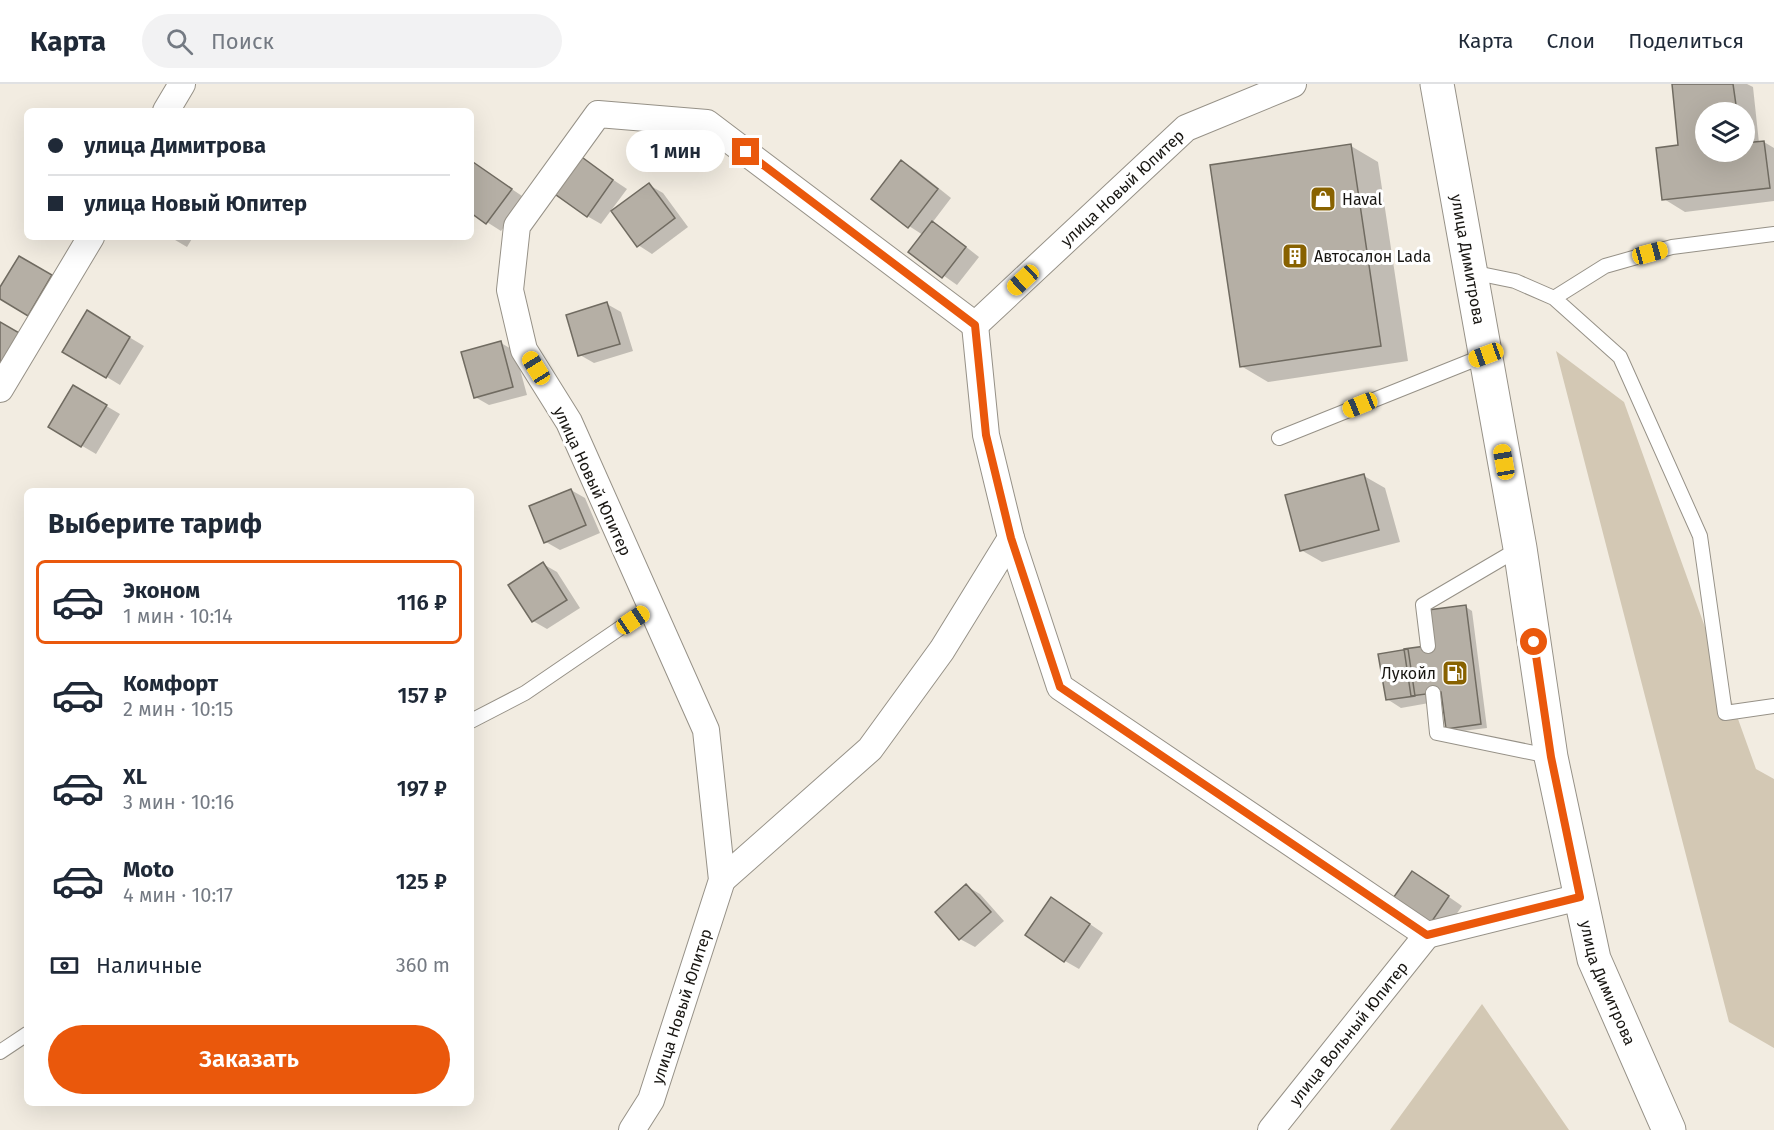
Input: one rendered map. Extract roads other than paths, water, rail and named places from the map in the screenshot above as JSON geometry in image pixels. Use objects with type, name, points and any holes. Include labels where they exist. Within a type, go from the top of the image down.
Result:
[{"type":"main road","name":"улица Димитрова","points":[[1437,84],[1520,548],[1551,757],[1580,897],[1594,959],[1669,1130]]},
{"type":"street","points":[[168,108],[182,84]]},
{"type":"street","name":"улица Новый Юпитер","points":[[632,1130],[651,1100],[722,880],[706,730],[569,422],[524,350],[510,290],[517,226],[598,114],[707,123],[975,325],[1186,128],[1293,84]]},
{"type":"street","points":[[0,389],[89,240]]},
{"type":"street","points":[[975,325],[986,435],[1011,538],[1060,687],[1427,935],[1580,897]]},
{"type":"street","points":[[722,880],[870,749],[942,650],[1011,538]]},
{"type":"street","name":"улица Вольный Юпитер","points":[[1271,1130],[1427,935]]},
{"type":"lane","points":[[1554,298],[1605,266],[1672,247],[1774,234]]},
{"type":"lane","points":[[1471,272],[1515,281],[1554,298],[1620,357],[1700,536],[1725,713],[1774,706]]},
{"type":"lane","points":[[1279,438],[1486,355]]},
{"type":"lane","points":[[1428,646],[1423,605],[1520,548]]},
{"type":"lane","points":[[474,719],[525,693],[651,607]]},
{"type":"lane","points":[[1433,693],[1437,732],[1551,757]]},
{"type":"lane","points":[[0,1052],[24,1036]]},
{"type":"place","name":"Haval","points":[[1323,199]]},
{"type":"place","name":"Автосалон Lada","points":[[1295,256]]},
{"type":"place","name":"Лукойл","points":[[1455,673]]}]
